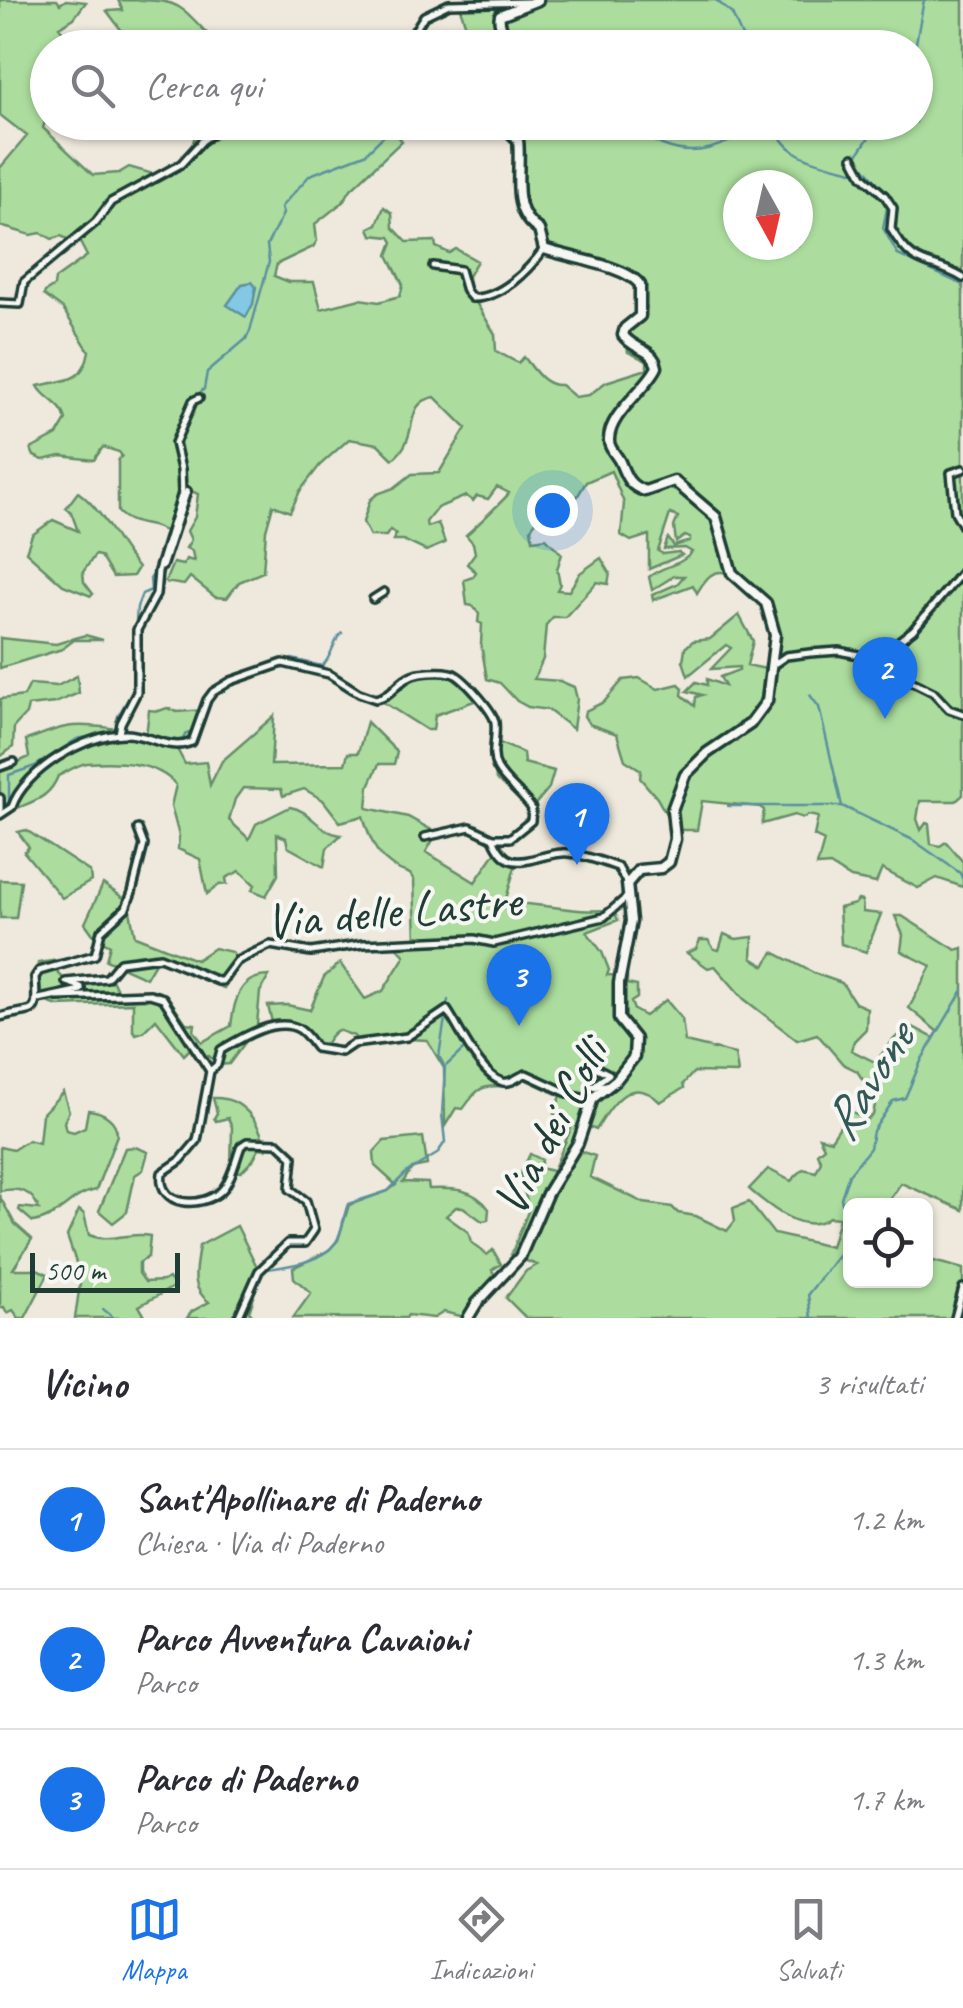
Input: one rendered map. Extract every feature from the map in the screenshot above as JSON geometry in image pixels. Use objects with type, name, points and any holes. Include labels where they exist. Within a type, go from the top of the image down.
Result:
[{"type":"main road","points":[[503,30],[500,15],[534,2]]},
{"type":"main road","points":[[518,140],[519,198],[526,220],[540,230],[544,249],[590,260],[639,282],[641,313],[622,335],[652,355],[657,367],[624,408],[609,444],[632,486],[645,491],[667,481],[677,482],[718,520],[732,573],[760,595],[771,611],[775,635],[769,698],[754,720],[710,750],[683,779],[672,810],[675,839],[669,862],[659,868],[638,870],[627,884]]},
{"type":"main road","name":"Via dei Colli","points":[[468,1318],[520,1255],[547,1194],[578,1143],[592,1100],[627,1068],[636,1051],[635,1040],[619,1019],[619,984],[631,921],[627,884]]},
{"type":"street","points":[[415,30],[424,16],[449,4],[534,2]]},
{"type":"street","points":[[0,302],[20,304],[24,282],[93,226],[106,206],[182,164],[203,140]]},
{"type":"street","points":[[852,157],[864,178],[893,208],[891,228],[907,250],[926,265],[963,278]]},
{"type":"street","points":[[433,266],[460,270],[467,294],[480,298],[492,296],[506,286],[544,249]]},
{"type":"street","points":[[120,732],[137,692],[137,630],[156,595],[158,571],[182,493],[176,439],[193,401],[199,398]]},
{"type":"street","points":[[963,469],[951,473],[955,512],[963,526]]},
{"type":"street","points":[[158,571],[172,542],[187,491]]},
{"type":"street","points":[[774,665],[783,657],[810,652],[839,651],[866,656],[883,652],[910,633],[963,572]]},
{"type":"street","points":[[949,588],[962,588]]},
{"type":"street","points":[[373,599],[384,592]]},
{"type":"street","points":[[883,652],[893,654],[902,674],[912,683],[933,692],[947,708],[963,714]]},
{"type":"street","points":[[0,809],[13,806],[16,796],[38,770],[62,754],[120,732],[161,743],[187,744],[196,738],[204,706],[213,692],[231,681],[283,663],[334,676],[376,699],[390,694],[404,677],[423,672],[452,672],[490,708],[495,722],[496,763],[505,780],[532,809],[531,821],[510,838],[493,838],[470,827],[425,837]]},
{"type":"street","points":[[0,770],[14,762]]},
{"type":"street","points":[[0,1017],[32,1011],[39,999],[36,974],[42,969],[93,957],[104,926],[126,908],[144,844],[138,829]]},
{"type":"street","points":[[493,838],[499,850],[514,862],[569,853],[618,867],[627,884]]},
{"type":"street","name":"Via delle Lastre","points":[[39,999],[82,988],[67,981],[107,978],[120,962],[160,956],[222,981],[237,961],[270,944],[311,952],[363,944],[474,939],[494,943],[604,917],[627,897]]},
{"type":"street","points":[[39,999],[150,994],[163,998],[210,1071]]},
{"type":"street","points":[[238,1318],[259,1271],[288,1242],[304,1242],[312,1236],[313,1224],[306,1201],[290,1189],[292,1157],[278,1143],[246,1142],[225,1187],[206,1199],[182,1202],[165,1194],[160,1183],[162,1173],[181,1160],[197,1141],[210,1071],[221,1050],[250,1033],[290,1026],[306,1034],[316,1048],[341,1052],[354,1044],[406,1037],[446,1010],[481,1065],[499,1080],[511,1082],[526,1074],[592,1100]]},
{"type":"street","points":[[589,1068],[610,1074],[592,1087],[608,1087]]},
{"type":"street","points":[[955,1318],[963,1288]]},
{"type":"green space","points":[[0,0],[86,2],[74,18],[59,27],[62,30],[30,30],[30,140],[56,140],[93,175],[119,173],[129,167],[160,176],[187,154],[194,140],[401,140],[351,189],[343,202],[315,224],[317,241],[313,247],[277,264],[274,276],[289,282],[314,282],[321,309],[360,299],[379,302],[400,296],[403,285],[388,255],[393,242],[390,237],[372,235],[369,228],[377,224],[384,207],[392,213],[393,227],[407,242],[435,241],[436,247],[449,253],[456,249],[477,261],[468,276],[469,291],[495,334],[496,351],[518,363],[524,357],[544,380],[561,385],[575,397],[589,395],[606,382],[647,369],[647,361],[628,352],[620,338],[642,319],[641,284],[603,270],[595,261],[544,251],[540,230],[531,223],[522,204],[521,159],[515,140],[933,140],[933,30],[467,30],[459,5],[535,0],[963,0],[963,795],[956,801],[920,801],[917,819],[921,830],[929,824],[931,844],[940,846],[946,842],[963,862],[963,887],[937,878],[918,888],[882,869],[876,883],[851,878],[830,865],[817,866],[824,841],[814,836],[818,817],[808,815],[762,824],[764,810],[760,807],[702,801],[697,830],[675,830],[640,778],[641,770],[625,760],[617,734],[589,724],[585,711],[604,702],[623,680],[639,678],[658,689],[679,684],[682,695],[695,706],[696,697],[702,695],[687,691],[696,682],[707,685],[707,679],[725,686],[720,677],[739,667],[711,669],[731,648],[726,645],[688,676],[683,661],[685,648],[693,641],[710,639],[739,615],[753,641],[747,665],[770,670],[772,613],[738,579],[720,538],[730,574],[714,574],[697,593],[693,585],[653,600],[652,595],[677,584],[684,576],[674,576],[652,590],[649,577],[692,552],[685,548],[664,549],[668,538],[674,546],[690,538],[685,536],[676,542],[674,527],[678,517],[670,514],[658,551],[682,555],[649,569],[649,535],[631,541],[621,535],[624,503],[611,471],[586,482],[567,514],[543,512],[531,528],[533,540],[546,538],[562,554],[557,590],[569,591],[580,573],[601,558],[610,573],[608,584],[597,582],[565,617],[553,617],[546,625],[543,659],[534,679],[560,681],[574,687],[577,699],[573,729],[548,710],[517,701],[500,683],[487,679],[482,624],[473,606],[467,605],[464,580],[476,572],[467,564],[475,553],[466,535],[509,493],[497,487],[488,499],[477,496],[473,501],[466,496],[437,508],[426,522],[427,527],[438,523],[445,543],[426,551],[403,540],[393,540],[396,534],[390,530],[386,536],[370,536],[363,522],[370,500],[377,494],[394,488],[412,474],[439,473],[466,428],[435,397],[418,406],[407,440],[393,459],[378,444],[349,439],[320,465],[290,512],[273,505],[266,530],[263,572],[239,582],[227,598],[215,597],[190,577],[184,585],[165,582],[173,563],[194,561],[192,551],[186,548],[191,540],[187,531],[195,517],[198,494],[189,490],[170,535],[157,527],[130,521],[118,512],[118,460],[122,456],[119,452],[103,447],[94,460],[61,456],[43,460],[34,456],[31,449],[57,435],[66,420],[61,409],[38,386],[77,375],[89,351],[63,309],[44,295],[54,286],[55,279],[87,256],[76,235],[70,240],[61,236],[52,239],[41,233],[31,235],[0,226],[0,168],[27,136],[0,115]]},
{"type":"green space","points":[[118,0],[169,3],[186,12],[204,30],[121,30],[107,11],[123,10]]},
{"type":"green space","points":[[78,492],[96,509],[138,568],[133,576],[113,577],[100,556],[95,555],[83,572],[91,596],[63,585],[26,552],[32,535],[53,520],[78,531],[66,508]]},
{"type":"green space","points":[[85,635],[103,640],[74,640],[62,649],[0,668],[0,638],[56,644]]},
{"type":"green space","points":[[410,673],[454,673],[480,699],[435,715],[433,730],[427,730],[378,699]]},
{"type":"green space","points":[[77,676],[79,693],[55,703],[28,706],[14,727],[13,747],[0,757],[0,699],[24,696],[30,684],[57,686]]},
{"type":"green space","points":[[149,710],[204,710],[195,740],[177,749],[185,764],[206,762],[210,785],[222,761],[274,716],[271,765],[345,764],[348,753],[358,753],[367,722],[397,752],[394,764],[379,764],[369,786],[367,808],[408,817],[437,833],[426,852],[475,882],[498,849],[516,863],[505,903],[613,909],[618,920],[587,932],[602,952],[609,970],[607,975],[627,976],[627,984],[637,986],[637,998],[631,1002],[634,1010],[645,1016],[666,1000],[682,1019],[685,1042],[735,1054],[738,1073],[694,1072],[684,1088],[660,1102],[649,1094],[631,1092],[615,1103],[596,1130],[587,1126],[577,1150],[595,1156],[590,1177],[644,1203],[672,1207],[678,1213],[696,1216],[727,1231],[735,1221],[733,1208],[749,1202],[774,1234],[831,1247],[839,1218],[798,1221],[777,1211],[749,1189],[768,1169],[791,1181],[803,1169],[816,1172],[821,1161],[817,1153],[824,1147],[819,1137],[831,1140],[850,1111],[868,1119],[873,1115],[876,1100],[857,1071],[843,1064],[817,1034],[797,1040],[744,999],[715,966],[708,968],[687,953],[696,949],[700,940],[708,940],[719,950],[724,934],[736,939],[753,937],[752,958],[765,966],[773,952],[842,983],[855,1003],[867,1008],[866,1029],[851,1050],[875,1062],[895,1038],[913,1027],[934,1038],[938,1032],[909,1008],[931,966],[901,951],[903,935],[895,916],[902,916],[956,950],[963,948],[963,1210],[901,1183],[891,1198],[843,1198],[843,1288],[933,1288],[933,1261],[963,1269],[953,1318],[526,1318],[506,1298],[526,1271],[537,1265],[511,1255],[529,1209],[520,1175],[530,1154],[542,1160],[539,1168],[553,1171],[572,1126],[554,1114],[561,1096],[523,1078],[486,1087],[463,1109],[456,1108],[445,1126],[444,1068],[427,1040],[359,1045],[354,1036],[338,1030],[315,1053],[293,1031],[274,1030],[268,1006],[310,1010],[324,977],[340,963],[365,999],[383,991],[405,956],[392,942],[416,940],[414,880],[383,858],[363,816],[340,822],[323,800],[304,789],[283,796],[281,789],[243,788],[229,820],[249,839],[256,824],[290,807],[341,835],[327,848],[324,867],[288,847],[286,838],[277,834],[278,875],[266,896],[252,890],[255,885],[240,871],[226,878],[227,884],[207,894],[200,859],[178,849],[179,836],[171,806],[176,785],[147,767],[110,762],[80,765],[58,776],[41,798],[0,818],[0,771],[29,757],[26,740],[74,726],[106,727],[146,736]]},
{"type":"green space","points":[[497,742],[523,753],[524,763],[554,771],[549,788],[533,807],[496,779],[492,750]]},
{"type":"green space","points":[[26,830],[90,872],[91,881],[62,898],[24,852],[29,847],[18,832]]},
{"type":"green space","points":[[0,880],[21,881],[16,918],[0,918]]},
{"type":"green space","points":[[103,884],[128,901],[135,936],[196,960],[214,948],[232,952],[239,966],[224,988],[156,961],[146,978],[106,960],[110,945],[95,937],[85,923]]},
{"type":"green space","points":[[862,901],[863,912],[881,914],[866,952],[841,944],[839,908]]},
{"type":"green space","points":[[65,959],[64,967],[56,971],[63,978],[96,976],[112,980],[118,992],[149,990],[166,994],[186,1023],[195,1024],[194,1031],[202,1042],[231,1026],[236,999],[245,985],[269,976],[260,992],[256,1035],[247,1040],[229,1064],[219,1065],[209,1056],[198,1060],[190,1049],[184,1055],[156,1019],[136,1034],[133,1003],[58,1006],[38,999],[30,977],[37,971],[38,963]]},
{"type":"green space","points":[[63,1092],[69,1111],[64,1122],[66,1130],[74,1132],[85,1127],[88,1110],[108,1117],[117,1135],[96,1190],[33,1222],[19,1210],[39,1209],[28,1194],[13,1189],[0,1191],[0,1147],[13,1150],[28,1140],[39,1143],[42,1114]]},
{"type":"green space","points":[[213,1098],[241,1106],[254,1120],[263,1139],[266,1149],[259,1148],[241,1172],[231,1171],[232,1127],[228,1118],[214,1118],[217,1113]]},
{"type":"green space","points":[[423,1137],[427,1165],[412,1168],[403,1182],[462,1191],[483,1202],[489,1209],[488,1220],[482,1221],[463,1207],[456,1207],[446,1216],[468,1232],[471,1242],[487,1255],[493,1250],[501,1264],[492,1270],[497,1282],[469,1318],[444,1312],[434,1318],[293,1318],[311,1293],[294,1278],[293,1268],[329,1250],[338,1240],[349,1205],[396,1185],[375,1166],[374,1152],[384,1141]]},
{"type":"green space","points":[[125,1148],[148,1152],[143,1170],[135,1175],[127,1212],[113,1223],[99,1211]]},
{"type":"green space","points":[[0,1197],[15,1224],[32,1239],[13,1269],[37,1269],[48,1274],[25,1318],[0,1308]]},
{"type":"green space","points":[[79,1210],[84,1214],[89,1235],[150,1236],[148,1257],[139,1263],[139,1273],[145,1282],[169,1278],[175,1286],[139,1306],[146,1318],[75,1318],[81,1277],[67,1236]]},
{"type":"green space","points":[[237,1226],[260,1273],[249,1293],[254,1297],[249,1312],[255,1318],[187,1318],[209,1302],[196,1284],[199,1246]]},
{"type":"water","points":[[252,282],[256,287],[246,317],[227,305],[242,284]]},
{"type":"waterway","points":[[716,0],[732,14],[739,30]]},
{"type":"waterway","points":[[918,30],[924,0]]},
{"type":"waterway","points":[[192,400],[204,389],[207,372],[246,339],[250,331],[269,262],[267,245],[283,214],[281,207],[310,175],[365,154],[379,140]]},
{"type":"waterway","points":[[650,140],[685,151],[734,140]]},
{"type":"waterway","points":[[783,140],[804,157],[852,171],[857,169]]},
{"type":"waterway","points":[[867,140],[856,157],[884,191]]},
{"type":"waterway","points":[[885,199],[883,228],[898,255],[963,285]]},
{"type":"waterway","points":[[176,436],[186,411]]},
{"type":"waterway","points":[[135,635],[137,607],[142,594],[151,590],[150,579],[155,572]]},
{"type":"waterway","points":[[285,661],[322,666],[342,633]]},
{"type":"waterway","points":[[116,731],[118,716],[134,689],[135,658]]},
{"type":"waterway","points":[[120,731],[182,741],[193,730],[212,690],[253,671]]},
{"type":"waterway","name":"Ravone","points":[[810,695],[819,707],[842,806],[913,840],[960,873],[963,880]]},
{"type":"waterway","points":[[3,806],[9,802],[9,775],[35,766],[77,739],[112,732]]},
{"type":"waterway","points":[[728,806],[841,806]]},
{"type":"waterway","name":"Ravone","points":[[811,1318],[808,1294],[850,1241],[841,1198],[849,1174],[870,1148],[873,1131],[893,1101],[905,1098],[922,1059],[963,990]]},
{"type":"waterway","points":[[263,1270],[321,1255],[336,1242],[348,1204],[388,1191],[407,1172],[437,1154],[445,1142],[445,1067],[439,1056],[448,1000]]},
{"type":"waterway","points":[[447,1065],[464,1049]]},
{"type":"waterway","points":[[103,1309],[114,1318]]},
{"type":"waterway","points":[[231,1318],[238,1310]]},
{"type":"place","name":"Parco Avventura Cavaioni","points":[[885,719]]},
{"type":"place","name":"Sant'Apollinare di Paderno","points":[[577,865]]},
{"type":"place","name":"Parco di Paderno","points":[[519,1026]]}]
